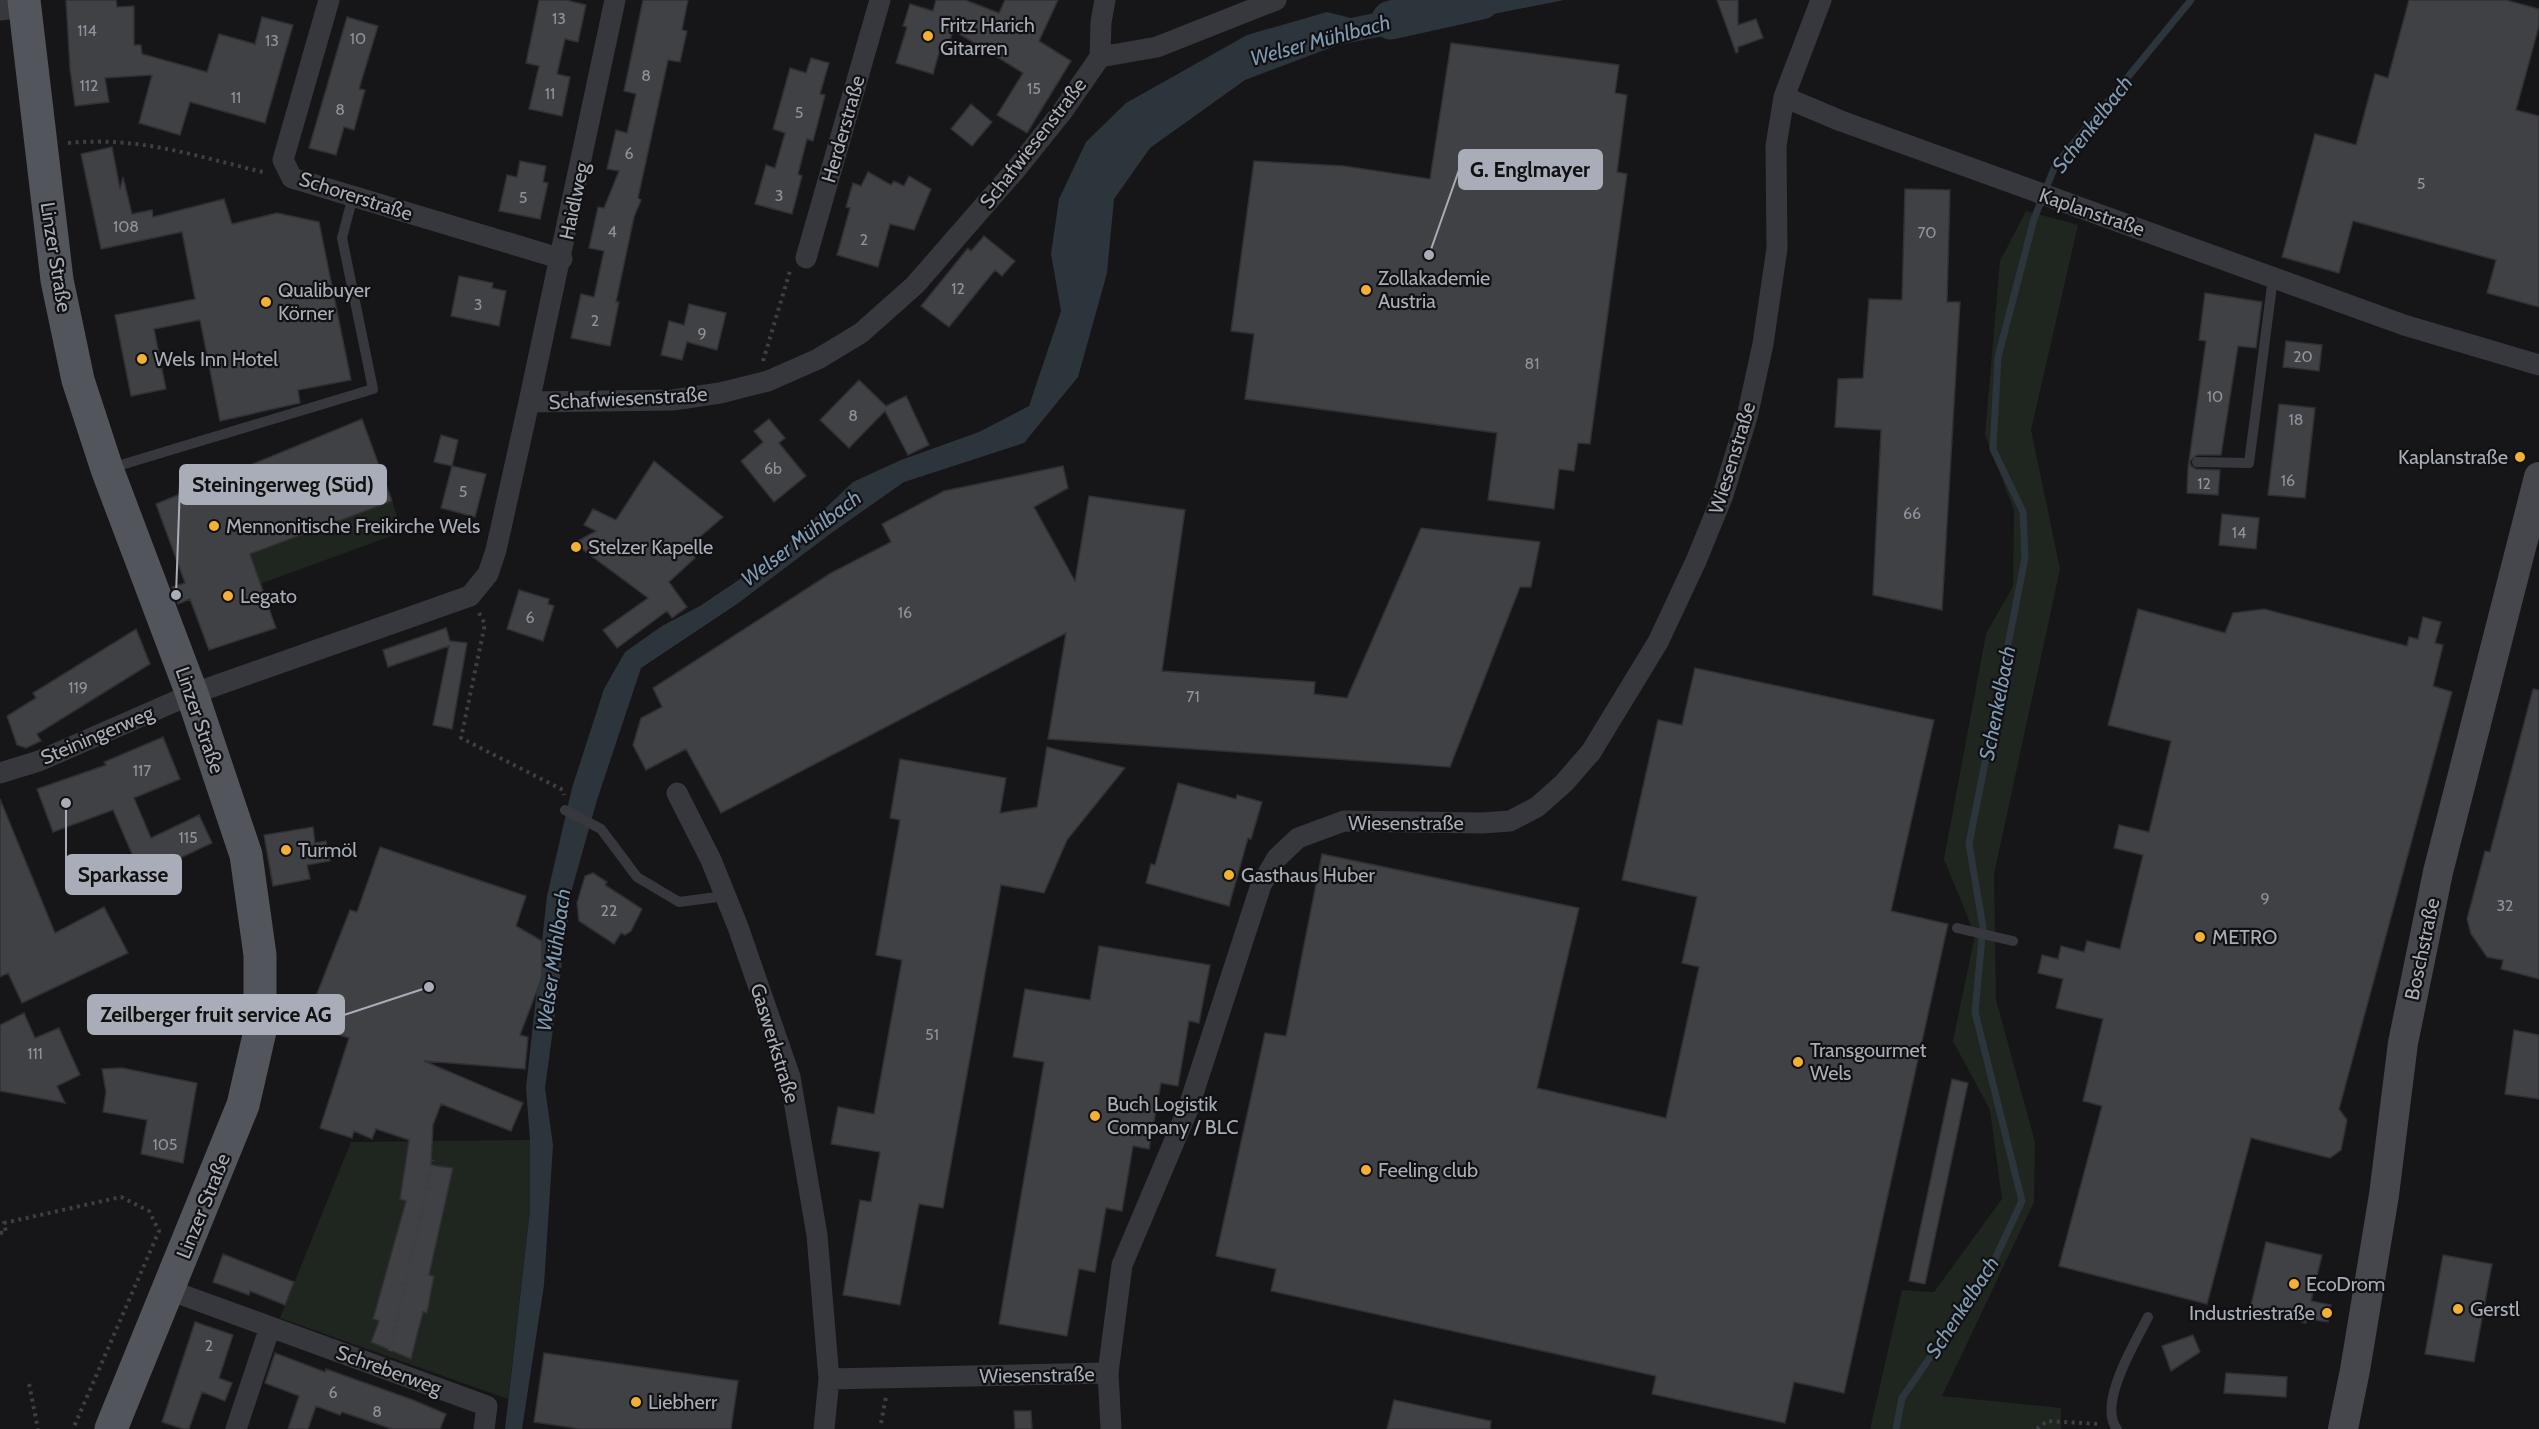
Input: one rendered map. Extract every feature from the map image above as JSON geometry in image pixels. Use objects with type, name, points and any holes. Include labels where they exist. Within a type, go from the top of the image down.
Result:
[{"type":"main road","name":"Linzer Straße","points":[[16,6],[40,146],[57,280],[78,380],[107,469],[192,694],[246,855],[260,955],[260,1031],[243,1105],[111,1429]]},
{"type":"main road","name":"Boschstraße","points":[[2343,1429],[2355,1371],[2384,1195],[2403,1043],[2435,884],[2539,477]]},
{"type":"street","name":"Schorerstraße","points":[[329,0],[283,160],[292,178],[562,259]]},
{"type":"street","name":"Haidlweg","points":[[529,402],[562,259],[615,0]]},
{"type":"street","name":"Herderstraße","points":[[806,258],[880,0]]},
{"type":"street","points":[[1105,0],[1101,22],[1100,57],[1156,46],[1276,0]]},
{"type":"street","name":"Wiesenstraße","points":[[829,1379],[1108,1373],[1122,1265],[1188,1109],[1261,885],[1277,858],[1298,838],[1344,821],[1482,823],[1510,821],[1538,807],[1564,783],[1591,752],[1658,642],[1724,495],[1747,417],[1764,344],[1777,248],[1776,146],[1784,97],[1821,0]]},
{"type":"street","name":"Schafwiesenstraße","points":[[470,596],[488,574],[496,549],[529,402],[673,400],[720,393],[768,381],[818,359],[861,333],[915,285],[1024,159],[1062,112],[1100,57]]},
{"type":"street","name":"Kaplanstraße","points":[[1784,97],[1841,121],[2404,325],[2539,365]]},
{"type":"street","points":[[192,694],[470,596]]},
{"type":"street","name":"Steiningerweg","points":[[0,773],[39,761],[192,694]]},
{"type":"street","name":"Gaswerkstraße","points":[[677,793],[711,860],[790,1077],[817,1235],[829,1379]]},
{"type":"street","name":"Schreberweg","points":[[169,1290],[487,1406],[484,1429]]},
{"type":"street","points":[[236,1429],[270,1327]]},
{"type":"street","points":[[1108,1373],[1111,1429]]},
{"type":"street","points":[[824,1429],[829,1379]]},
{"type":"lane","points":[[107,469],[373,390],[342,238],[353,196]]},
{"type":"lane","points":[[2197,462],[2248,463],[2273,278]]},
{"type":"lane","points":[[565,810],[601,829],[638,877],[679,902],[725,896]]},
{"type":"lane","points":[[1956,928],[2013,940]]},
{"type":"lane","points":[[2116,1427],[2111,1412],[2115,1391],[2121,1371],[2148,1317]]},
{"type":"path","points":[[40,146],[76,142],[135,142],[292,178]]},
{"type":"path","points":[[768,381],[761,368],[793,262],[806,258]]},
{"type":"path","points":[[470,596],[485,624],[461,738],[563,790],[565,810]]},
{"type":"path","points":[[386,1369],[433,1160]]},
{"type":"path","points":[[0,1233],[6,1232],[4,1223],[121,1197],[149,1211],[159,1231],[73,1429]]},
{"type":"path","points":[[29,1384],[38,1429]]},
{"type":"path","points":[[2037,1429],[2047,1421],[2116,1427]]},
{"type":"shaded area","points":[[2026,211],[2078,225],[2031,430],[2060,569],[1994,874],[1996,1000],[2035,1142],[2034,1202],[1942,1396],[2061,1408],[2061,1429],[1870,1429],[1902,1290],[1934,1292],[2002,1199],[1990,1110],[1953,1041],[1975,935],[1944,859],[1986,634],[2013,586],[2014,510],[1985,435],[2000,261]]},
{"type":"shaded area","points":[[392,501],[402,532],[260,584],[250,554]]},
{"type":"shaded area","points":[[530,1140],[530,1210],[508,1399],[280,1318],[351,1142]]},
{"type":"water","points":[[1440,0],[1442,9],[1481,0],[1564,0],[1338,45],[1245,80],[1150,148],[1114,199],[1107,273],[1078,377],[1024,443],[904,482],[737,604],[641,668],[597,800],[572,889],[545,1088],[553,1145],[544,1285],[522,1429],[505,1429],[530,1210],[530,1140],[526,1088],[547,896],[572,788],[604,689],[625,652],[662,626],[700,606],[776,555],[853,482],[901,460],[979,432],[1029,406],[1061,311],[1051,254],[1059,199],[1086,142],[1126,103],[1247,35],[1327,12],[1351,18]]},
{"type":"building","points":[[66,0],[116,0],[117,7],[134,6],[134,45],[141,45],[142,54],[207,72],[219,34],[255,44],[262,17],[293,25],[265,123],[190,102],[180,135],[139,123],[152,75],[105,78],[109,102],[75,106],[70,69]]},
{"type":"building","points":[[539,0],[566,0],[586,5],[578,42],[565,39],[557,74],[570,77],[562,116],[529,109],[539,66],[526,63]]},
{"type":"building","points":[[643,0],[688,0],[682,30],[687,31],[680,62],[668,60],[638,198],[641,200],[634,217],[616,302],[619,302],[610,346],[571,338],[581,294],[594,297],[604,251],[589,248],[598,207],[604,208],[619,171],[607,169],[616,130],[627,133],[636,94],[624,91]]},
{"type":"building","points":[[936,0],[965,0],[999,13],[1005,0],[1058,0],[1039,41],[1071,61],[1027,133],[997,115],[1023,73],[953,30],[948,48],[941,46],[933,74],[896,63],[907,27],[903,26],[910,4],[933,11]]},
{"type":"building","points":[[1717,0],[1738,0],[1738,25],[1756,19],[1763,38],[1738,47],[1736,53]]},
{"type":"building","points":[[2409,0],[2506,0],[2539,9],[2539,26],[2516,110],[2539,116],[2539,307],[2487,293],[2496,260],[2353,221],[2339,273],[2282,257],[2315,134],[2356,145],[2375,74],[2388,78]]},
{"type":"building","points":[[347,17],[378,26],[359,89],[365,90],[354,130],[344,127],[336,155],[309,148]]},
{"type":"building","points":[[1451,43],[1619,65],[1615,93],[1627,95],[1617,172],[1627,174],[1590,444],[1578,443],[1574,471],[1559,469],[1554,509],[1488,500],[1497,433],[1245,399],[1254,334],[1231,331],[1254,161],[1344,166],[1430,179]]},
{"type":"building","points":[[811,58],[829,63],[820,94],[825,95],[813,141],[807,139],[798,174],[802,176],[792,214],[755,204],[766,165],[775,168],[785,133],[773,129],[790,68],[806,73]]},
{"type":"building","points":[[971,104],[992,122],[972,146],[951,129]]},
{"type":"building","name":"Qualibuyer Körner","points":[[112,147],[120,189],[123,177],[132,214],[152,210],[153,217],[224,199],[232,224],[277,213],[319,222],[351,380],[298,390],[300,403],[220,421],[200,320],[154,329],[166,389],[131,396],[115,315],[195,299],[182,232],[101,249],[81,154]]},
{"type":"building","points":[[520,161],[546,166],[543,182],[548,183],[540,219],[499,211],[507,175],[517,177]]},
{"type":"building","points":[[868,172],[891,185],[894,181],[904,186],[909,176],[931,189],[914,230],[890,224],[878,267],[837,255],[850,208],[846,207],[853,183],[861,186]]},
{"type":"building","points":[[1905,189],[1950,190],[1947,302],[1960,302],[1942,610],[1873,595],[1881,430],[1835,427],[1838,379],[1863,378],[1869,299],[1902,300]]},
{"type":"building","points":[[984,236],[1015,261],[1002,276],[995,270],[949,327],[921,306],[968,248],[971,251]]},
{"type":"building","points":[[459,276],[493,283],[492,288],[506,291],[499,326],[451,316]]},
{"type":"building","points":[[2205,293],[2262,302],[2256,348],[2238,346],[2221,455],[2197,455],[2190,461],[2191,466],[2196,469],[2220,470],[2218,495],[2187,493],[2188,468],[2206,341],[2199,340]]},
{"type":"building","points":[[689,304],[726,313],[717,350],[687,342],[682,360],[661,355],[669,321],[684,325]]},
{"type":"building","points":[[2286,341],[2322,345],[2319,371],[2283,367]]},
{"type":"building","points":[[859,380],[886,406],[906,396],[929,445],[908,455],[885,411],[849,448],[820,420]]},
{"type":"building","points":[[2279,404],[2315,408],[2305,498],[2268,495]]},
{"type":"building","points":[[362,419],[392,501],[250,554],[276,628],[209,650],[190,599],[178,604],[172,587],[185,583],[156,504]]},
{"type":"building","points":[[769,419],[785,438],[779,443],[806,476],[774,502],[741,461],[763,442],[754,431]]},
{"type":"building","points":[[441,435],[458,440],[452,466],[434,462]]},
{"type":"building","points":[[654,461],[723,517],[687,548],[695,558],[669,582],[687,607],[672,618],[667,611],[617,648],[603,630],[648,598],[574,543],[596,531],[584,525],[593,509],[616,520]]},
{"type":"building","points":[[452,466],[486,474],[475,517],[441,508]]},
{"type":"building","points":[[1063,466],[1068,488],[1034,507],[1075,581],[1089,496],[1185,510],[1162,671],[1315,682],[1314,694],[1347,698],[1421,528],[1540,542],[1531,587],[1520,587],[1450,767],[1048,739],[1066,633],[721,813],[686,749],[646,770],[633,745],[641,718],[662,707],[653,688],[831,573],[891,542],[882,524],[944,491]]},
{"type":"building","points":[[2222,514],[2259,518],[2256,549],[2219,545]]},
{"type":"building","points":[[519,590],[549,599],[548,604],[554,606],[543,641],[507,629]]},
{"type":"building","points":[[2138,609],[2225,633],[2233,613],[2264,609],[2407,646],[2409,637],[2418,639],[2423,617],[2441,622],[2435,643],[2443,645],[2433,686],[2452,692],[2339,1109],[2347,1120],[2341,1150],[2330,1158],[2251,1138],[2207,1304],[2059,1266],[2102,1106],[2083,1101],[2103,1019],[2056,1008],[2063,979],[2038,973],[2042,955],[2058,959],[2061,946],[2084,952],[2087,941],[2120,949],[2143,855],[2114,848],[2119,825],[2149,832],[2171,741],[2108,725]]},
{"type":"building","points":[[446,628],[450,641],[467,643],[452,729],[433,725],[449,646],[388,667],[383,650]]},
{"type":"building","points":[[136,629],[150,664],[37,734],[41,741],[26,748],[17,745],[7,716],[36,698],[33,693]]},
{"type":"building","name":"Transgourmet Wels","points":[[1695,668],[1934,720],[1891,911],[1948,924],[1844,1393],[1794,1382],[1785,1423],[1652,1394],[1656,1376],[1271,1291],[1276,1269],[1216,1256],[1265,1033],[1286,1036],[1322,854],[1579,908],[1537,1088],[1666,1118],[1699,967],[1682,963],[1697,897],[1622,880],[1658,720],[1682,725]]},
{"type":"building","points":[[2533,689],[2539,690],[2539,979],[2501,969],[2503,960],[2487,957],[2471,934],[2467,919],[2485,851],[2490,852]]},
{"type":"building","points":[[163,737],[180,779],[134,798],[151,838],[199,815],[212,843],[178,859],[176,854],[139,870],[113,810],[53,832],[37,789],[106,765],[104,762]]},
{"type":"building","points":[[1047,747],[1125,768],[1067,840],[1044,893],[1001,885],[943,1208],[919,1204],[900,1305],[843,1295],[860,1200],[871,1202],[880,1152],[831,1144],[838,1107],[874,1114],[902,960],[876,955],[900,820],[890,818],[900,759],[1006,778],[1000,813],[1037,807]]},
{"type":"building","points":[[1178,783],[1236,799],[1237,795],[1262,802],[1251,839],[1248,838],[1229,906],[1146,883],[1151,864],[1155,865]]},
{"type":"building","points":[[0,799],[55,933],[104,907],[128,953],[22,1003],[8,973],[0,977]]},
{"type":"building","name":"Turmöl","points":[[313,827],[315,843],[326,841],[330,861],[307,865],[310,879],[273,886],[264,835]]},
{"type":"building","points":[[380,847],[526,896],[516,926],[542,941],[542,977],[520,1035],[528,1037],[525,1069],[424,1061],[523,1103],[511,1131],[441,1104],[433,1125],[431,1165],[453,1168],[429,1275],[434,1276],[427,1313],[423,1312],[411,1359],[371,1342],[379,1321],[373,1319],[406,1201],[400,1199],[409,1140],[376,1129],[372,1139],[354,1131],[352,1138],[320,1128],[349,1038],[305,1024],[350,910],[357,912]]},
{"type":"building","points":[[593,873],[607,882],[605,885],[642,909],[631,931],[625,935],[621,933],[614,944],[579,921],[577,903],[585,876]]},
{"type":"building","name":"Buch Logistik Company / BLC","points":[[1099,946],[1210,965],[1199,1023],[1189,1021],[1178,1086],[1161,1083],[1149,1149],[1133,1146],[1122,1211],[1106,1208],[1095,1272],[1079,1269],[1067,1336],[999,1324],[1044,1062],[1013,1057],[1025,989],[1090,1000]]},
{"type":"building","points":[[24,1013],[35,1038],[59,1028],[80,1075],[57,1086],[65,1103],[0,1091],[0,1025]]},
{"type":"building","points":[[2514,1030],[2539,1035],[2539,1099],[2505,1094]]},
{"type":"building","points":[[122,1068],[197,1083],[183,1163],[141,1154],[147,1120],[103,1112],[106,1092],[102,1069]]},
{"type":"building","points":[[1952,1079],[1968,1083],[1925,1284],[1909,1281]]},
{"type":"building","name":"EcoDrom","points":[[2266,1242],[2322,1255],[2311,1301],[2331,1305],[2328,1322],[2307,1319],[2306,1323],[2250,1309]]},
{"type":"building","points":[[223,1254],[294,1282],[285,1305],[250,1291],[249,1295],[213,1282]]},
{"type":"building","name":"Gerstl","points":[[2443,1255],[2492,1264],[2474,1362],[2425,1354]]},
{"type":"building","points":[[195,1322],[233,1335],[219,1378],[232,1383],[225,1401],[202,1392],[189,1429],[183,1429],[162,1422]]},
{"type":"building","points":[[2193,1335],[2200,1352],[2171,1371],[2162,1346]]},
{"type":"building","points":[[275,1353],[325,1372],[326,1369],[413,1400],[446,1414],[440,1429],[392,1429],[316,1406],[308,1429],[288,1429],[299,1396],[265,1383]]},
{"type":"building","name":"Liebherr","points":[[544,1353],[738,1381],[731,1429],[581,1429],[534,1422]]},
{"type":"building","points":[[2226,1373],[2287,1377],[2286,1397],[2224,1393]]},
{"type":"building","points":[[1394,1400],[1491,1421],[1490,1429],[1387,1429]]},
{"type":"building","points":[[1014,1411],[1031,1411],[1032,1429],[1015,1429]]},
{"type":"waterway","name":"Welser Mühlbach","points":[[1391,20],[1481,0]]},
{"type":"waterway","name":"Schenkelbach","points":[[1896,1429],[1902,1398],[1989,1272],[2022,1201],[1975,1012],[1983,927],[1969,844],[2025,558],[2023,512],[1993,449],[1998,357],[2034,219],[2055,166],[2191,0]]},
{"type":"place","name":"Fritz Harich Gitarren","points":[[928,36]]},
{"type":"place","name":"G. Englmayer","points":[[1429,255]]},
{"type":"place","name":"Zollakademie Austria","points":[[1366,290]]},
{"type":"place","name":"Qualibuyer Körner","points":[[266,302]]},
{"type":"place","name":"Wels Inn Hotel","points":[[142,359]]},
{"type":"place","name":"Kaplanstraße","points":[[2520,457]]},
{"type":"place","name":"Mennonitische Freikirche Wels","points":[[214,526]]},
{"type":"place","name":"Stelzer Kapelle","points":[[576,547]]},
{"type":"place","name":"Steiningerweg (Süd)","points":[[176,595]]},
{"type":"place","name":"Legato","points":[[228,596]]},
{"type":"place","name":"Sparkasse","points":[[66,803]]},
{"type":"place","name":"Turmöl","points":[[286,850]]},
{"type":"place","name":"Gasthaus Huber","points":[[1229,875]]},
{"type":"place","name":"METRO","points":[[2200,937]]},
{"type":"place","name":"Zeilberger fruit service AG","points":[[429,987]]},
{"type":"place","name":"Transgourmet Wels","points":[[1798,1062]]},
{"type":"place","name":"Buch Logistik Company / BLC","points":[[1095,1116]]},
{"type":"place","name":"Feeling club","points":[[1366,1170]]},
{"type":"place","name":"EcoDrom","points":[[2294,1284]]},
{"type":"place","name":"Gerstl","points":[[2458,1309]]},
{"type":"place","name":"Industriestraße","points":[[2327,1313]]},
{"type":"place","name":"Liebherr","points":[[636,1402]]}]
